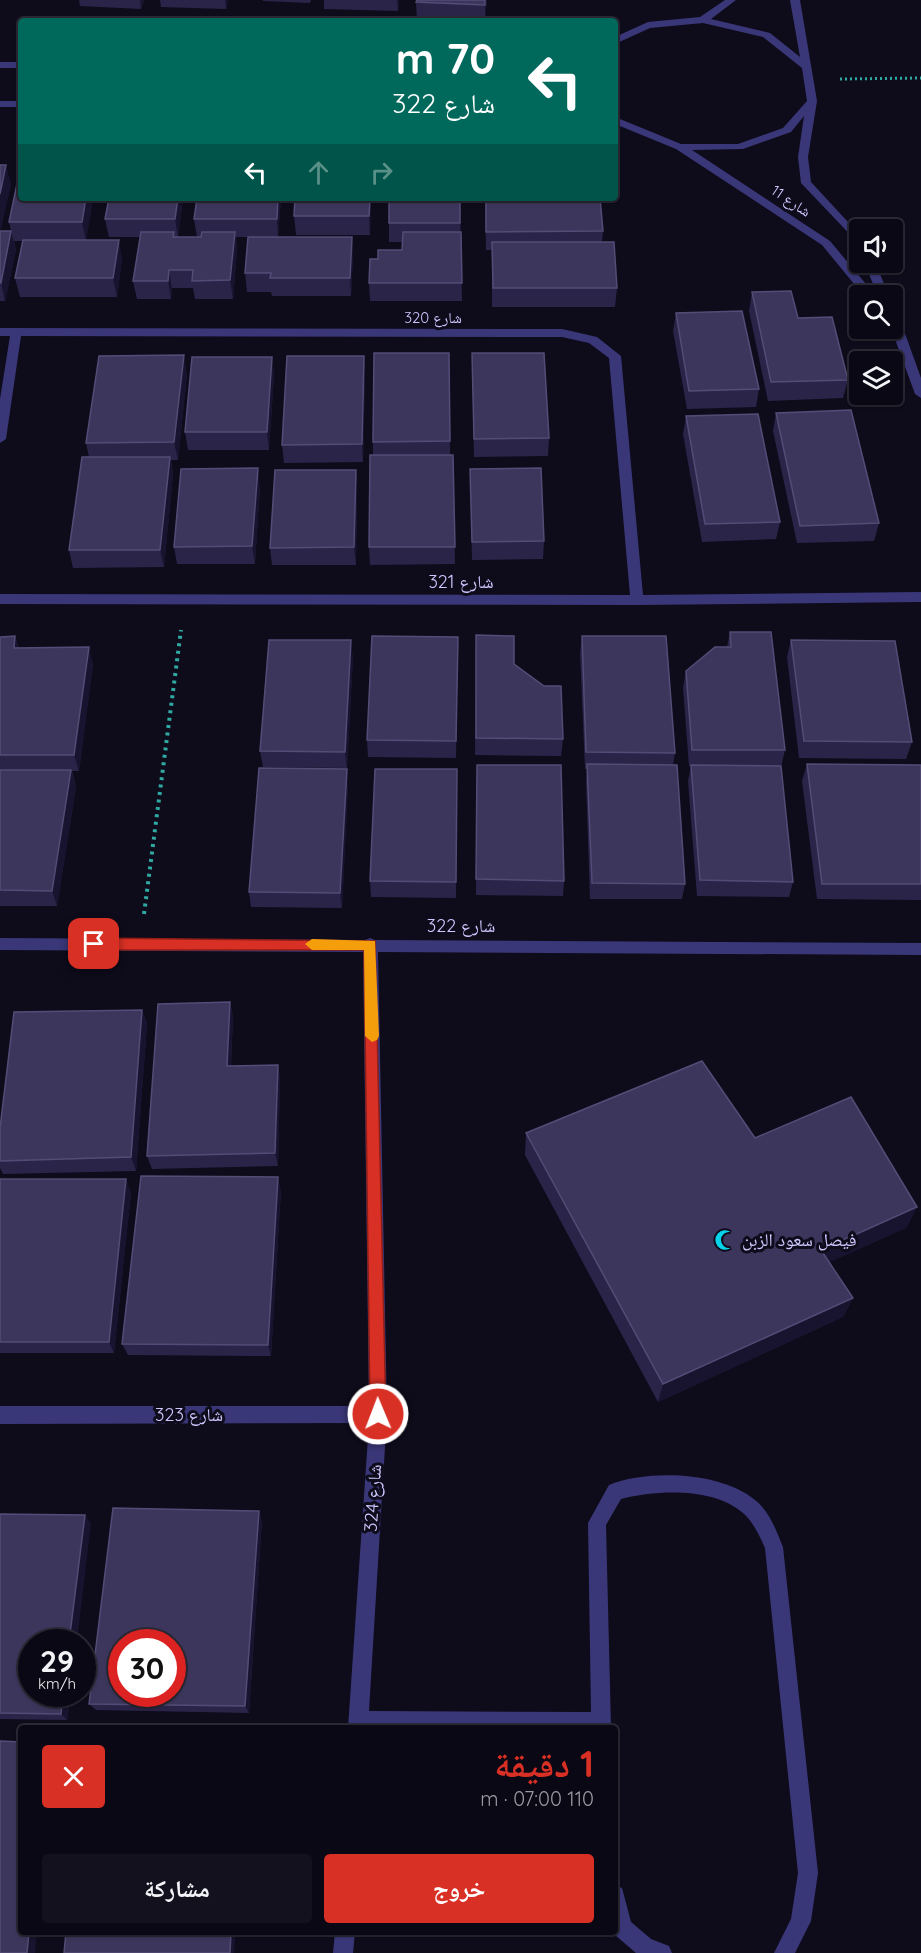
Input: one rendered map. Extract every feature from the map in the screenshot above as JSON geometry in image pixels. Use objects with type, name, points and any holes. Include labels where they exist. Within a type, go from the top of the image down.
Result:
[{"type":"street","points":[[703,20],[731,0]]},
{"type":"street","name":"شارع 11","points":[[795,0],[812,101],[803,157],[806,183],[849,230]]},
{"type":"street","points":[[618,40],[648,25],[703,20],[766,35],[807,67]]},
{"type":"street","points":[[0,65],[18,65]]},
{"type":"street","points":[[618,121],[680,147],[739,147],[787,130],[812,101]]},
{"type":"street","points":[[0,105],[18,104]]},
{"type":"street","name":"شارع 11","points":[[680,147],[826,243],[862,285]]},
{"type":"street","name":"شارع 320","points":[[0,332],[562,333],[593,340],[615,356],[638,600]]},
{"type":"street","points":[[0,439],[16,332]]},
{"type":"street","points":[[902,339],[921,394]]},
{"type":"street","name":"شارع 321","points":[[0,599],[638,600],[921,597]]},
{"type":"street","name":"شارع 322","points":[[0,944],[921,949]]},
{"type":"street","name":"شارع 324","points":[[358,1724],[378,1414],[370,945]]},
{"type":"street","name":"شارع 323","points":[[0,1415],[378,1414]]},
{"type":"street","points":[[358,1724],[600,1725],[597,1523],[605,1507],[615,1491],[638,1484],[709,1488],[737,1498],[759,1516],[774,1547],[808,1873],[801,1921],[784,1953]]},
{"type":"street","points":[[618,1909],[622,1928],[645,1947],[662,1953]]},
{"type":"street","points":[[343,1953],[345,1935]]},
{"type":"path","points":[[809,80],[921,78]]},
{"type":"path","points":[[140,944],[185,600]]},
{"type":"building","points":[[417,0],[485,0],[485,5],[416,2]]},
{"type":"building","points":[[0,165],[6,165],[0,194]]},
{"type":"building","points":[[18,179],[18,201],[86,201],[82,222],[9,222]]},
{"type":"building","points":[[108,201],[178,201],[175,219],[105,219]]},
{"type":"building","points":[[197,201],[278,201],[277,219],[194,219]]},
{"type":"building","points":[[295,201],[370,201],[369,216],[294,216]]},
{"type":"building","points":[[389,201],[460,201],[460,223],[389,223]]},
{"type":"building","points":[[486,201],[600,201],[603,231],[486,232]]},
{"type":"building","points":[[0,231],[11,231],[1,283],[0,283]]},
{"type":"building","points":[[141,232],[174,232],[173,237],[201,237],[202,232],[235,232],[230,280],[192,281],[193,270],[169,270],[168,281],[133,281]]},
{"type":"building","points":[[403,232],[461,232],[462,283],[369,283],[370,259],[378,259],[378,250],[402,250]]},
{"type":"building","points":[[248,237],[352,237],[350,278],[270,278],[271,273],[245,273]]},
{"type":"building","points":[[23,240],[119,240],[113,278],[15,278]]},
{"type":"building","points":[[492,242],[614,242],[617,288],[493,288]]},
{"type":"building","points":[[791,291],[798,318],[832,317],[848,380],[771,382],[752,292]]},
{"type":"building","points":[[742,311],[759,389],[689,391],[676,313]]},
{"type":"building","points":[[374,353],[449,353],[450,441],[373,442]]},
{"type":"building","points":[[472,353],[544,353],[549,438],[474,439]]},
{"type":"building","points":[[184,355],[174,442],[86,443],[99,356]]},
{"type":"building","points":[[287,356],[364,356],[362,444],[282,445]]},
{"type":"building","points":[[192,357],[272,357],[267,432],[185,432]]},
{"type":"building","points":[[851,410],[879,523],[800,526],[776,413]]},
{"type":"building","points":[[758,414],[780,522],[705,524],[686,416]]},
{"type":"building","points":[[370,455],[453,455],[455,547],[369,547]]},
{"type":"building","points":[[82,457],[170,457],[160,550],[69,550]]},
{"type":"building","points":[[258,468],[252,546],[174,547],[181,469]]},
{"type":"building","points":[[541,468],[544,541],[472,542],[470,469]]},
{"type":"building","points":[[275,470],[356,470],[354,547],[270,548]]},
{"type":"building","points":[[730,632],[771,632],[785,750],[692,750],[686,671],[715,647],[731,647]]},
{"type":"building","points":[[476,635],[514,636],[514,664],[544,686],[561,686],[563,739],[476,738]]},
{"type":"building","points":[[15,636],[14,648],[89,647],[74,755],[0,755],[0,637]]},
{"type":"building","points":[[372,636],[458,637],[456,741],[367,740]]},
{"type":"building","points":[[582,636],[666,636],[675,753],[586,752]]},
{"type":"building","points":[[269,640],[351,640],[345,752],[260,751]]},
{"type":"building","points":[[791,640],[895,641],[912,742],[804,741]]},
{"type":"building","points":[[587,764],[677,765],[685,884],[592,883]]},
{"type":"building","points":[[807,764],[921,765],[921,884],[822,884]]},
{"type":"building","points":[[477,765],[561,765],[564,881],[476,879]]},
{"type":"building","points":[[691,765],[781,766],[793,882],[700,880]]},
{"type":"building","points":[[259,768],[347,769],[340,893],[249,892]]},
{"type":"building","points":[[375,769],[457,769],[456,882],[370,881]]},
{"type":"building","points":[[0,770],[71,770],[52,891],[0,890]]},
{"type":"building","points":[[230,1002],[227,1066],[278,1065],[275,1153],[147,1156],[158,1004]]},
{"type":"building","points":[[142,1010],[131,1157],[0,1161],[0,1128],[14,1012]]},
{"type":"building","name":"فيصل سعود الزبن","points":[[702,1061],[755,1138],[851,1097],[917,1207],[821,1250],[853,1298],[663,1384],[526,1133]]},
{"type":"building","points":[[141,1176],[278,1177],[268,1345],[122,1344]]},
{"type":"building","points":[[0,1179],[126,1179],[109,1342],[0,1342]]},
{"type":"building","points":[[113,1508],[259,1511],[245,1706],[186,1705],[186,1629],[108,1629],[108,1704],[96,1704],[96,1647]]},
{"type":"building","points":[[0,1514],[85,1515],[71,1629],[18,1629],[18,1707],[62,1707],[61,1714],[0,1713]]},
{"type":"building","points":[[0,1741],[18,1742],[18,1935],[29,1935],[27,1953],[0,1953]]},
{"type":"building","points":[[66,1935],[231,1935],[230,1953],[64,1953]]},
{"type":"slow traffic","points":[[312,944],[370,945],[372,1036]]},
{"type":"place","name":"فيصل سعود الزبن","points":[[725,1240]]},
{"type":"route","points":[[94,944],[370,945],[378,1414]]}]
